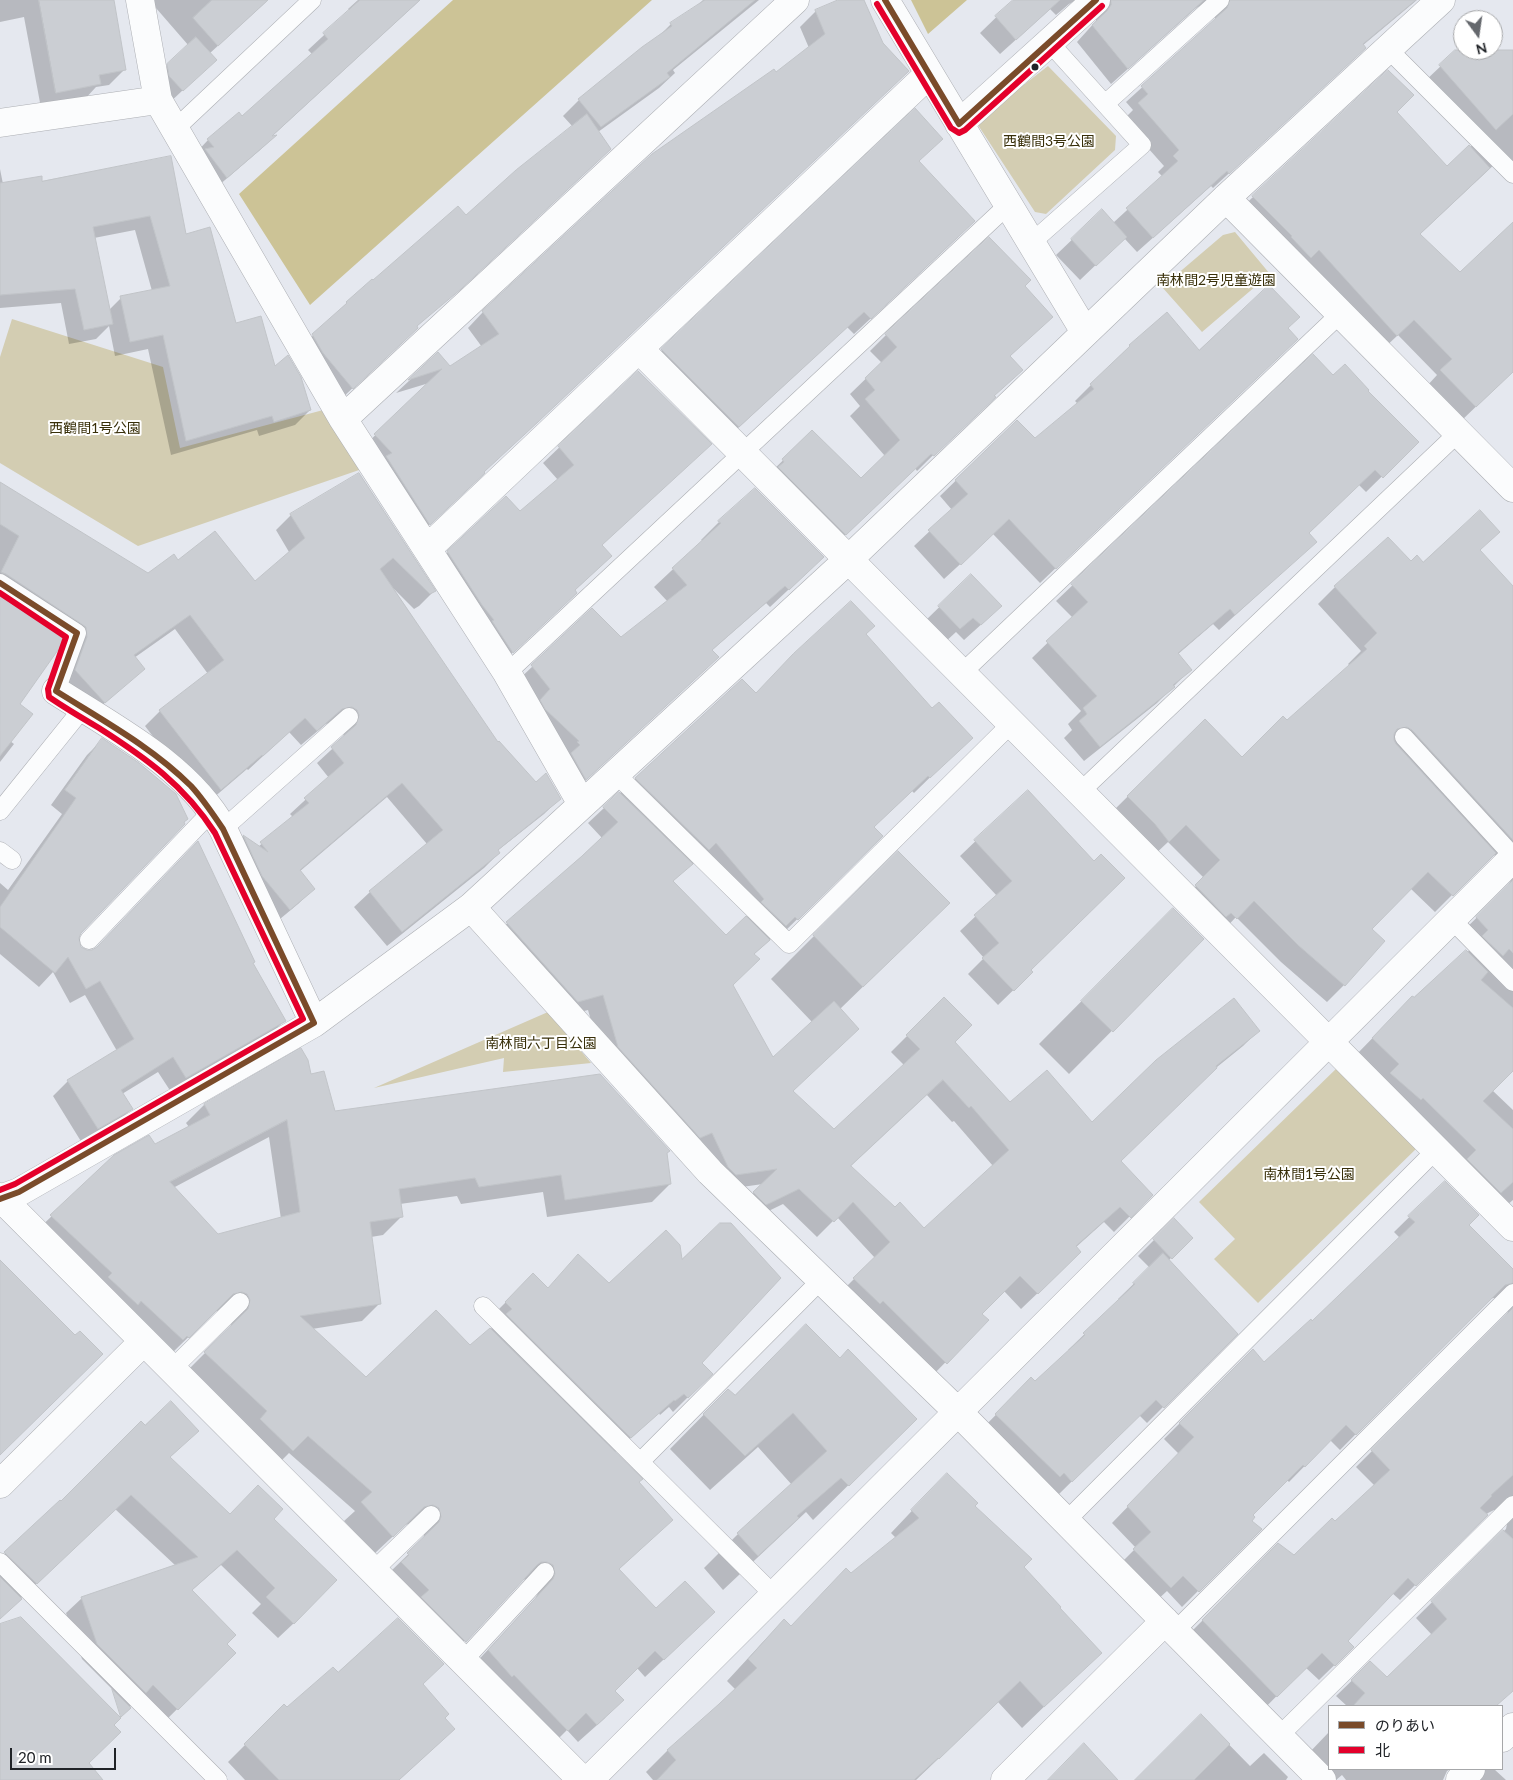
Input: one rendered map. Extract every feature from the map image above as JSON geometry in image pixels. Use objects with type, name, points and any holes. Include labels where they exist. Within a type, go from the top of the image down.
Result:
[{"type":"street","points":[[140,0],[158,100],[343,419],[507,673],[582,804]]},
{"type":"street","points":[[343,419],[794,0]]},
{"type":"street","points":[[885,0],[1085,332]]},
{"type":"street","points":[[959,124],[1096,0]]},
{"type":"street","points":[[582,1780],[0,1198],[19,1192],[314,1023],[471,907],[848,559],[1226,198],[1442,0]]},
{"type":"street","points":[[427,549],[929,74]]},
{"type":"street","points":[[0,123],[158,100]]},
{"type":"street","points":[[1226,198],[1513,488]]},
{"type":"street","points":[[639,349],[1513,1227]]},
{"type":"street","points":[[56,691],[166,763],[218,820],[314,1023]]},
{"type":"street","points":[[589,1780],[1513,857]]},
{"type":"street","points":[[471,907],[710,1172],[958,1412],[1322,1780]]},
{"type":"street","points":[[0,1484],[144,1341]]},
{"type":"street","points":[[1005,1780],[1170,1626]]},
{"type":"street","points":[[1503,1737],[1513,1727]]},
{"type":"street","points":[[1460,1780],[1470,1770]]},
{"type":"lane","points":[[175,129],[312,0]]},
{"type":"lane","points":[[1105,104],[1220,0]]},
{"type":"lane","points":[[1031,243],[1142,145],[1049,42]]},
{"type":"lane","points":[[1388,48],[1513,174]]},
{"type":"lane","points":[[507,673],[1008,205]]},
{"type":"lane","points":[[962,673],[1340,314]]},
{"type":"lane","points":[[1080,792],[1458,433]]},
{"type":"lane","points":[[0,583],[77,633],[56,691]]},
{"type":"lane","points":[[0,811],[83,708]]},
{"type":"lane","points":[[89,940],[218,820],[349,716]]},
{"type":"lane","points":[[615,773],[789,944],[1012,723]]},
{"type":"lane","points":[[1404,737],[1513,857]]},
{"type":"lane","points":[[1452,920],[1513,982]]},
{"type":"lane","points":[[1066,1521],[1436,1150]]},
{"type":"lane","points":[[640,1462],[822,1279]]},
{"type":"lane","points":[[1170,1626],[1513,1293]]},
{"type":"lane","points":[[172,1369],[240,1302]]},
{"type":"lane","points":[[483,1306],[774,1595]]},
{"type":"lane","points":[[1278,1737],[1513,1505]]},
{"type":"lane","points":[[374,1571],[431,1515]]},
{"type":"lane","points":[[0,1562],[218,1780]]},
{"type":"lane","points":[[463,1661],[544,1572]]},
{"type":"green space","name":"西鶴間3号公園","points":[[1048,66],[1116,136],[1115,150],[1046,214],[1035,212],[976,122]]},
{"type":"green space","name":"南林間2号児童遊園","points":[[1235,232],[1270,274],[1202,332],[1162,287],[1223,235]]},
{"type":"green space","name":"西鶴間1号公園","points":[[12,319],[163,367],[180,448],[327,409],[362,469],[138,546],[0,463],[0,357]]},
{"type":"green space","name":"南林間六丁目公園","points":[[548,1012],[591,1063],[503,1072],[504,1058],[374,1088]]},
{"type":"green space","name":"南林間1号公園","points":[[1339,1066],[1418,1147],[1258,1303],[1214,1259],[1235,1239],[1199,1202]]},
{"type":"shaded area","points":[[453,0],[652,0],[310,305],[239,194]]},
{"type":"shaded area","points":[[911,0],[967,0],[928,34]]},
{"type":"building","points":[[39,0],[114,0],[126,70],[99,75],[101,84],[56,93]]},
{"type":"building","points":[[212,0],[268,0],[218,46],[193,18]]},
{"type":"building","points":[[360,0],[420,0],[272,136],[277,135],[227,178],[205,149],[214,147],[207,139],[239,112],[242,116],[328,39],[323,33]]},
{"type":"building","points":[[705,0],[755,0],[667,73],[670,77],[601,127],[578,99],[642,47],[672,26],[670,23]]},
{"type":"building","points":[[838,0],[864,0],[883,43],[909,71],[430,525],[386,456],[392,453],[374,434],[442,369],[408,380],[438,352],[450,366],[499,334],[482,311],[652,154],[774,69],[776,72],[825,34],[815,10]]},
{"type":"building","points":[[1013,0],[1060,0],[1016,40],[995,16]]},
{"type":"building","points":[[1111,0],[1204,0],[1128,69],[1092,25],[1107,11],[1111,5]]},
{"type":"building","points":[[1230,0],[1416,0],[1363,44],[1366,48],[1229,174],[1227,171],[1153,238],[1126,208],[1178,161],[1173,156],[1179,150],[1138,103],[1148,94],[1141,86],[1227,8]]},
{"type":"building","points":[[196,37],[217,60],[183,91],[169,76],[167,64]]},
{"type":"building","points":[[1503,50],[1513,50],[1513,114],[1496,130],[1439,65],[1453,52],[1453,60],[1503,60]]},
{"type":"building","points":[[1388,70],[1414,95],[1397,112],[1447,166],[1469,145],[1490,168],[1420,234],[1460,272],[1513,222],[1513,372],[1476,407],[1440,370],[1452,359],[1414,320],[1397,336],[1319,250],[1311,258],[1252,196]]},
{"type":"building","points":[[915,108],[943,139],[919,161],[975,221],[871,319],[864,312],[739,427],[661,349]]},
{"type":"building","points":[[587,114],[611,149],[461,289],[417,326],[418,328],[353,389],[323,353],[312,334],[372,279],[458,206],[466,215],[516,170]]},
{"type":"building","points":[[171,156],[186,234],[210,227],[236,323],[261,316],[275,366],[288,355],[301,377],[311,410],[274,422],[272,416],[186,441],[163,335],[130,342],[120,296],[170,286],[150,216],[93,227],[113,324],[84,330],[75,289],[0,295],[0,183],[42,176],[42,181]]},
{"type":"building","points":[[1102,209],[1127,237],[1096,266],[1071,239]]},
{"type":"building","points":[[989,237],[1031,280],[1025,286],[1053,317],[1010,356],[1023,370],[934,456],[931,454],[846,535],[778,467],[784,462],[782,459],[812,430],[861,478],[900,440],[865,399],[875,390],[865,378],[897,347],[885,334]]},
{"type":"building","points":[[1269,285],[1300,317],[1288,328],[1298,339],[1056,569],[1009,519],[961,565],[928,530],[968,494],[955,480],[1017,420],[1035,438],[1094,389],[1090,384],[1129,345],[1167,312],[1199,350]]},
{"type":"building","points":[[1313,354],[1333,375],[1345,364],[1368,391],[1419,442],[1383,478],[1375,470],[1309,533],[1317,542],[1235,615],[1230,609],[1178,653],[1192,670],[1173,685],[1175,687],[1100,747],[1079,721],[1087,714],[1083,708],[1097,696],[1046,641],[1088,602],[1071,584]]},
{"type":"building","points":[[638,371],[712,444],[602,545],[612,556],[575,590],[577,593],[513,653],[492,621],[494,620],[447,551],[506,496],[520,511],[574,465],[558,446]]},
{"type":"building","points":[[359,473],[436,591],[430,594],[393,558],[380,569],[498,742],[536,782],[546,773],[561,799],[498,850],[500,853],[402,932],[369,891],[443,830],[402,783],[300,870],[315,889],[290,910],[262,876],[243,835],[268,852],[260,842],[309,803],[304,798],[344,763],[331,747],[356,725],[359,715],[357,710],[352,707],[342,709],[317,731],[305,718],[263,756],[221,790],[159,710],[224,660],[190,615],[134,655],[145,669],[105,703],[75,670],[87,637],[86,627],[1,572],[19,536],[0,524],[0,482],[148,573],[174,554],[178,560],[215,531],[255,581],[305,538],[290,514]]},
{"type":"building","points":[[755,488],[824,557],[789,590],[785,586],[712,650],[719,657],[586,780],[571,753],[580,745],[577,742],[579,741],[545,709],[540,700],[550,689],[531,665],[592,608],[621,637],[687,585],[672,568],[721,523],[718,521]]},
{"type":"building","points":[[1480,510],[1500,532],[1480,550],[1513,586],[1513,840],[1412,730],[1407,727],[1397,729],[1394,734],[1396,744],[1496,853],[1453,896],[1428,872],[1372,929],[1385,941],[1345,986],[1298,945],[1254,901],[1237,919],[1231,913],[1226,917],[1195,885],[1220,860],[1186,825],[1169,842],[1155,824],[1127,796],[1205,719],[1242,757],[1283,716],[1287,720],[1367,649],[1364,646],[1377,633],[1334,586],[1388,537],[1411,561],[1417,555],[1423,562]]},
{"type":"building","points":[[971,574],[1002,606],[981,625],[973,618],[960,629],[938,606]]},
{"type":"building","points":[[0,596],[64,637],[59,651],[20,704],[33,714],[0,756]]},
{"type":"building","points":[[851,601],[875,626],[866,634],[932,708],[939,702],[973,738],[930,778],[928,776],[874,827],[883,836],[798,920],[795,917],[786,926],[761,902],[764,899],[716,843],[709,850],[635,778],[742,679],[756,693],[793,654]]},
{"type":"building","points":[[102,738],[139,763],[176,794],[188,819],[81,933],[79,938],[81,947],[92,950],[97,947],[198,841],[255,962],[253,963],[286,1021],[186,1078],[173,1057],[121,1090],[133,1109],[98,1129],[67,1080],[134,1039],[100,981],[86,989],[68,957],[55,973],[0,927],[0,907],[76,798],[65,790]]},
{"type":"building","points":[[1028,790],[1094,861],[1101,854],[1125,878],[1031,970],[1033,972],[1014,991],[982,958],[999,943],[974,915],[1012,881],[974,840]]},
{"type":"building","points":[[619,792],[693,864],[673,881],[726,935],[746,916],[770,940],[754,954],[760,959],[733,985],[773,1057],[834,1001],[859,1029],[793,1091],[834,1129],[920,1049],[906,1035],[944,997],[972,1025],[955,1042],[1010,1102],[1047,1070],[1092,1122],[1156,1060],[1234,998],[1260,1031],[1216,1066],[1217,1068],[1121,1161],[1153,1195],[1131,1218],[1120,1207],[1076,1246],[1081,1252],[1038,1294],[1020,1276],[982,1314],[989,1320],[947,1364],[883,1301],[880,1304],[853,1278],[890,1242],[853,1202],[834,1222],[799,1189],[766,1205],[753,1192],[777,1169],[736,1175],[728,1167],[712,1133],[700,1138],[618,1047],[603,995],[578,1002],[506,922],[618,822],[603,807]],"holes":[[[943,1080],[969,1108],[971,1106],[1009,1150],[924,1228],[900,1202],[895,1207],[851,1166]]]},
{"type":"building","points":[[898,851],[950,903],[863,987],[813,935]]},
{"type":"building","points":[[1513,880],[1513,953],[1509,949],[1503,956],[1482,936],[1488,930],[1476,917]]},
{"type":"building","points":[[1173,908],[1204,939],[1113,1032],[1081,1001]]},
{"type":"building","points":[[1466,950],[1488,972],[1481,980],[1513,1008],[1513,1071],[1483,1101],[1513,1129],[1513,1182],[1501,1193],[1467,1159],[1476,1150],[1423,1098],[1421,1100],[1390,1073],[1399,1064],[1372,1038],[1412,996],[1414,997]]},
{"type":"building","points":[[301,1048],[308,1060],[311,1074],[324,1071],[335,1111],[600,1074],[670,1151],[667,1153],[671,1184],[565,1200],[561,1175],[479,1187],[475,1178],[399,1189],[403,1217],[370,1222],[381,1304],[300,1316],[366,1377],[436,1310],[470,1345],[490,1328],[643,1479],[639,1482],[673,1520],[619,1569],[656,1608],[685,1581],[715,1612],[664,1660],[655,1651],[615,1691],[624,1700],[597,1725],[586,1713],[568,1731],[514,1675],[512,1677],[488,1650],[553,1579],[555,1574],[553,1565],[541,1562],[537,1565],[466,1642],[421,1597],[429,1590],[401,1562],[409,1555],[407,1553],[439,1522],[441,1517],[439,1508],[433,1505],[424,1507],[393,1537],[361,1502],[372,1492],[308,1436],[293,1451],[260,1419],[267,1411],[204,1352],[248,1309],[250,1300],[247,1294],[242,1292],[233,1294],[189,1338],[187,1336],[183,1340],[141,1301],[138,1305],[108,1277],[112,1273],[50,1215],[114,1155],[149,1135],[155,1144],[210,1115],[204,1104]],"holes":[[[287,1120],[300,1212],[218,1234],[170,1182]]]},
{"type":"building","points":[[1445,1181],[1479,1215],[1469,1225],[1513,1269],[1513,1283],[1505,1285],[1356,1435],[1346,1425],[1305,1467],[1303,1465],[1253,1515],[1255,1517],[1252,1521],[1262,1529],[1199,1592],[1183,1576],[1171,1588],[1133,1549],[1151,1532],[1127,1506],[1194,1437],[1179,1423],[1253,1349],[1264,1362],[1311,1319],[1312,1321],[1415,1222],[1408,1216]]},
{"type":"building","points":[[1174,1218],[1193,1238],[1172,1259],[1153,1239]]},
{"type":"building","points":[[720,1223],[731,1223],[781,1278],[702,1363],[713,1374],[688,1398],[684,1394],[674,1400],[631,1438],[506,1314],[512,1309],[505,1302],[533,1273],[548,1288],[578,1254],[609,1283],[666,1230],[680,1245],[682,1259]]},
{"type":"building","points":[[1163,1253],[1238,1334],[1164,1408],[1156,1400],[1072,1482],[1064,1473],[1060,1477],[995,1414],[1031,1377],[1035,1381],[1085,1335],[1083,1333],[1135,1284],[1133,1283]]},
{"type":"building","points":[[0,1260],[75,1335],[80,1331],[103,1354],[0,1455]]},
{"type":"building","points":[[1513,1308],[1513,1475],[1480,1508],[1488,1515],[1416,1586],[1408,1578],[1348,1641],[1354,1647],[1335,1666],[1322,1653],[1277,1697],[1202,1620],[1278,1543],[1294,1555],[1332,1518],[1335,1521],[1390,1470],[1371,1450]]},
{"type":"building","points":[[806,1324],[840,1358],[848,1349],[917,1419],[849,1486],[841,1478],[797,1516],[799,1518],[758,1556],[737,1533],[827,1451],[793,1413],[745,1456],[703,1414],[728,1389],[735,1395]]},
{"type":"building","points":[[171,1401],[199,1431],[170,1457],[230,1514],[258,1485],[283,1509],[274,1519],[337,1580],[294,1624],[266,1597],[275,1588],[237,1550],[192,1590],[236,1635],[227,1644],[236,1653],[178,1710],[153,1685],[146,1693],[97,1644],[81,1597],[198,1557],[131,1495],[37,1584],[4,1552],[61,1501],[141,1421],[145,1425]]},
{"type":"building","points":[[947,1473],[978,1503],[975,1506],[1032,1559],[1024,1567],[1102,1653],[1044,1707],[1020,1681],[939,1759],[914,1780],[657,1780],[676,1760],[667,1750],[757,1668],[748,1659],[784,1619],[791,1626],[846,1568],[851,1573],[919,1518],[911,1510]]},
{"type":"building","points":[[1503,1530],[1513,1539],[1513,1691],[1497,1705],[1354,1705],[1365,1693],[1351,1680],[1370,1661],[1387,1677],[1447,1619],[1431,1601]]},
{"type":"building","points":[[0,1577],[22,1599],[0,1619]]},
{"type":"building","points":[[21,1617],[121,1718],[114,1725],[121,1732],[89,1763],[103,1780],[0,1780],[0,1624]]},
{"type":"building","points":[[398,1618],[444,1664],[423,1684],[449,1714],[445,1718],[455,1729],[399,1780],[279,1780],[244,1744],[284,1704],[287,1707],[333,1667],[338,1672]]},
{"type":"building","points":[[112,1689],[131,1708],[121,1717]]},
{"type":"building","points":[[1201,1714],[1230,1744],[1194,1780],[1135,1780]]},
{"type":"building","points":[[1084,1743],[1118,1780],[1048,1780]]},
{"type":"transit line","name":"のりあい","points":[[885,0],[959,124],[1096,0]]},
{"type":"transit line","name":"北","points":[[877,4],[951,128],[959,133],[965,130],[1102,6]]},
{"type":"transit line","name":"のりあい","points":[[0,583],[77,633],[56,691],[143,746],[191,786],[208,807],[223,829],[314,1023],[19,1192],[0,1199]]},
{"type":"transit line","name":"北","points":[[0,593],[66,637],[48,689],[49,697],[116,739],[148,762],[177,787],[203,816],[215,833],[303,1019],[15,1184],[0,1190]]}]
